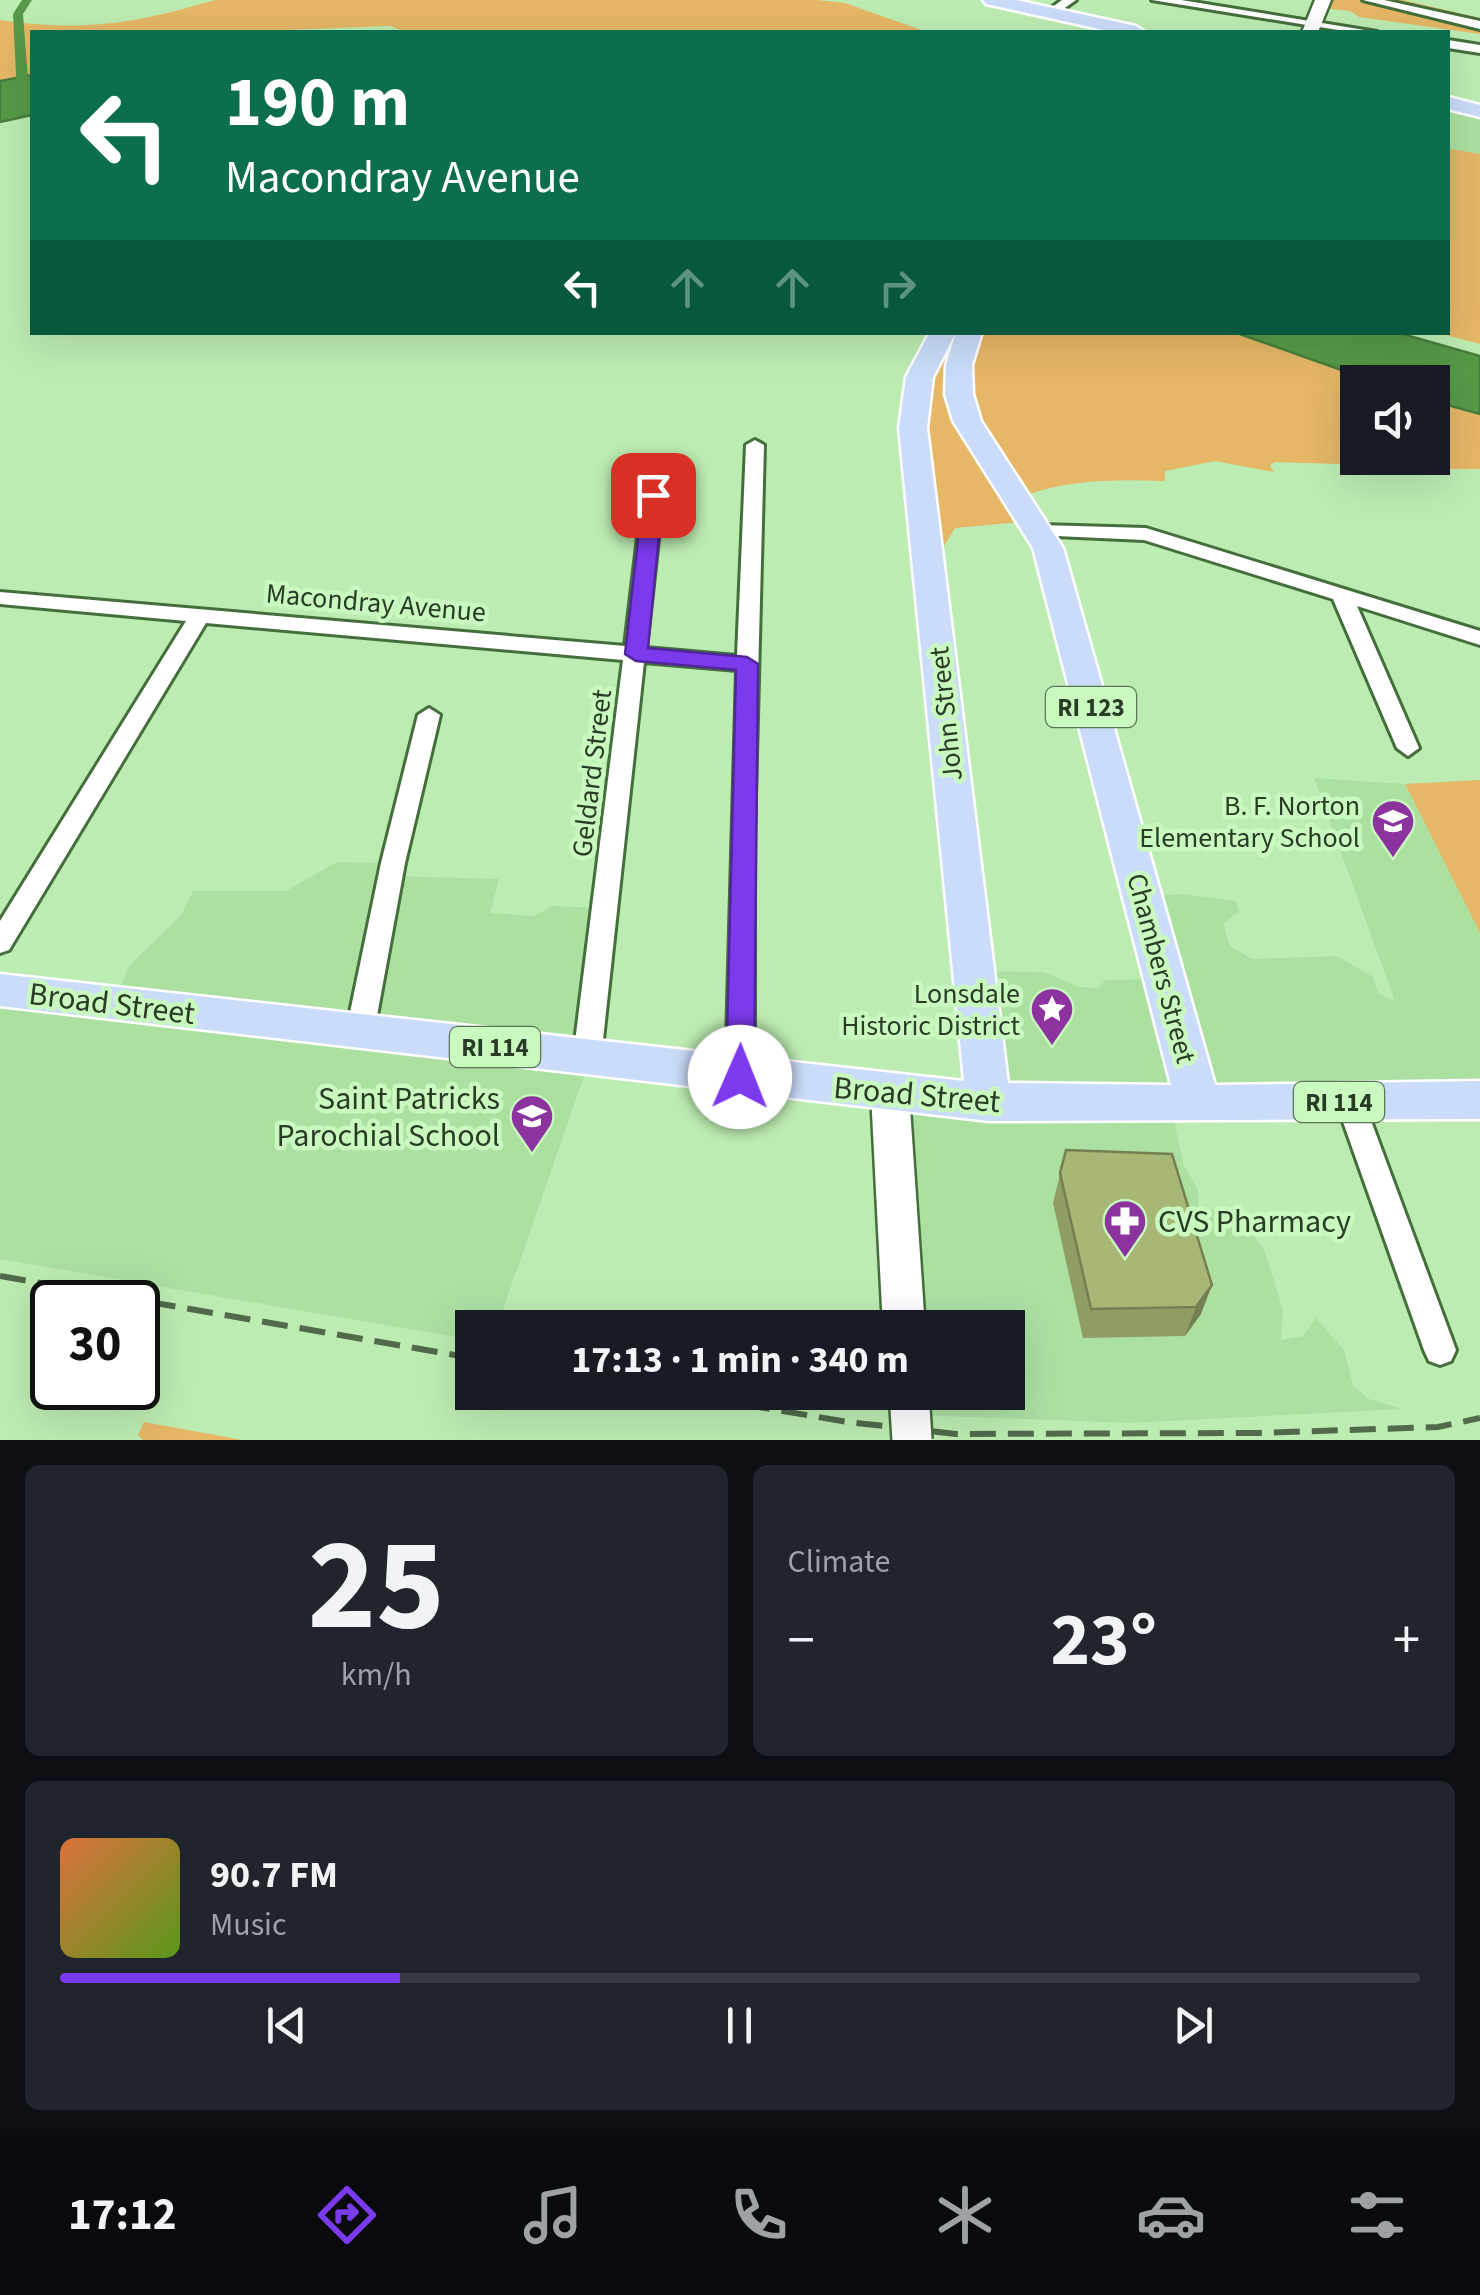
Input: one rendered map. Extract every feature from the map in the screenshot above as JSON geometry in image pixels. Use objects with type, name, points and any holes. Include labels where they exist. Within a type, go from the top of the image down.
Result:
[{"type":"main road","points":[[992,0],[1126,30]]},
{"type":"main road","points":[[1313,28],[1322,0]]},
{"type":"main road","points":[[1450,104],[1480,111]]},
{"type":"main road","name":"Chambers Street","points":[[952,339],[962,416],[980,448],[1041,530],[1198,1103]]},
{"type":"main road","name":"John Street","points":[[952,339],[918,376],[912,418],[977,1024],[990,1102]]},
{"type":"main road","points":[[912,418],[934,410],[962,416]]},
{"type":"main road","name":"Broad Street","points":[[0,990],[890,1094],[990,1102],[1480,1100]]},
{"type":"main road","points":[[890,1094],[903,1310]]},
{"type":"main road","points":[[910,1410],[912,1440]]},
{"type":"street","points":[[1051,13],[1070,0]]},
{"type":"street","points":[[1158,0],[1342,30]]},
{"type":"street","points":[[1369,0],[1480,25]]},
{"type":"street","points":[[1450,44],[1480,49]]},
{"type":"street","points":[[740,1077],[755,445]]},
{"type":"street","name":"Geldard Street","points":[[586,1058],[653,495]]},
{"type":"street","points":[[1041,530],[1146,534],[1480,638]]},
{"type":"street","points":[[1341,594],[1408,748]]},
{"type":"street","name":"Macondray Avenue","points":[[0,598],[747,664]]},
{"type":"street","points":[[0,944],[200,616]]},
{"type":"street","points":[[360,1032],[429,715]]},
{"type":"street","points":[[1350,1102],[1440,1350]]},
{"type":"shaded area","points":[[215,0],[818,0],[845,3],[921,30],[400,30],[391,26],[30,30],[30,75],[0,81],[0,20],[84,25],[159,15]]},
{"type":"shaded area","points":[[1320,0],[1403,0],[1480,18],[1480,34],[1359,17],[1350,11],[1321,8]]},
{"type":"shaded area","points":[[30,75],[30,115],[0,122],[0,81]]},
{"type":"shaded area","points":[[1450,104],[1480,111],[1480,154],[1450,150]]},
{"type":"shaded area","points":[[1450,149],[1480,154],[1480,344],[1446,335],[1450,335]]},
{"type":"shaded area","points":[[945,335],[1247,335],[1340,366],[1340,463],[1274,462],[1270,466],[1274,472],[1215,461],[1165,471],[1165,481],[1110,480],[1056,487],[1021,497],[1032,521],[955,528],[942,549],[931,547],[919,377]]},
{"type":"shaded area","points":[[1243,335],[1406,335],[1480,356],[1480,414],[1450,406],[1450,365],[1340,365],[1340,370]]},
{"type":"shaded area","points":[[1450,402],[1480,411],[1480,469],[1450,469]]},
{"type":"shaded area","points":[[1314,778],[1405,784],[1480,933],[1480,1081],[1170,1102],[1184,1166],[1198,1189],[1198,1210],[1218,1210],[1251,1233],[1264,1249],[1283,1310],[1281,1340],[1303,1336],[1316,1318],[1344,1350],[1353,1386],[1369,1399],[1403,1409],[1131,1423],[912,1415],[911,1410],[1025,1410],[1025,1310],[900,1310],[900,1095],[975,1102],[978,971],[1043,972],[1080,987],[1099,988],[1105,980],[1152,979],[1136,897],[1183,894],[1236,901],[1239,911],[1223,924],[1230,946],[1252,959],[1337,956],[1373,977],[1379,994],[1395,1001]]},
{"type":"shaded area","points":[[1480,780],[1480,933],[1405,784]]},
{"type":"shaded area","points":[[337,862],[386,863],[391,876],[499,879],[490,913],[535,916],[551,906],[599,908],[590,1059],[503,1310],[455,1310],[455,1337],[160,1286],[160,1280],[122,1280],[0,1259],[0,990],[115,1000],[129,966],[181,915],[193,891],[286,891]]},
{"type":"shaded area","points":[[144,1422],[243,1440],[143,1440],[138,1435]]},
{"type":"building","name":"CVS Pharmacy","points":[[1066,1150],[1172,1154],[1212,1285],[1196,1307],[1091,1309],[1060,1173]]},
{"type":"waterway","points":[[23,93],[18,14],[27,0]]},
{"type":"railway","points":[[0,1276],[455,1355]]},
{"type":"railway","points":[[776,1410],[956,1434],[1258,1433],[1438,1427],[1480,1418]]},
{"type":"place","name":"B. F. Norton Elementary School","points":[[1393,859]]},
{"type":"place","name":"Lonsdale Historic District","points":[[1052,1047]]},
{"type":"place","name":"Saint Patricks Parochial School","points":[[532,1154]]},
{"type":"place","name":"CVS Pharmacy","points":[[1125,1259]]},
{"type":"route","points":[[653,495],[636,654],[747,664],[740,1077]]}]
